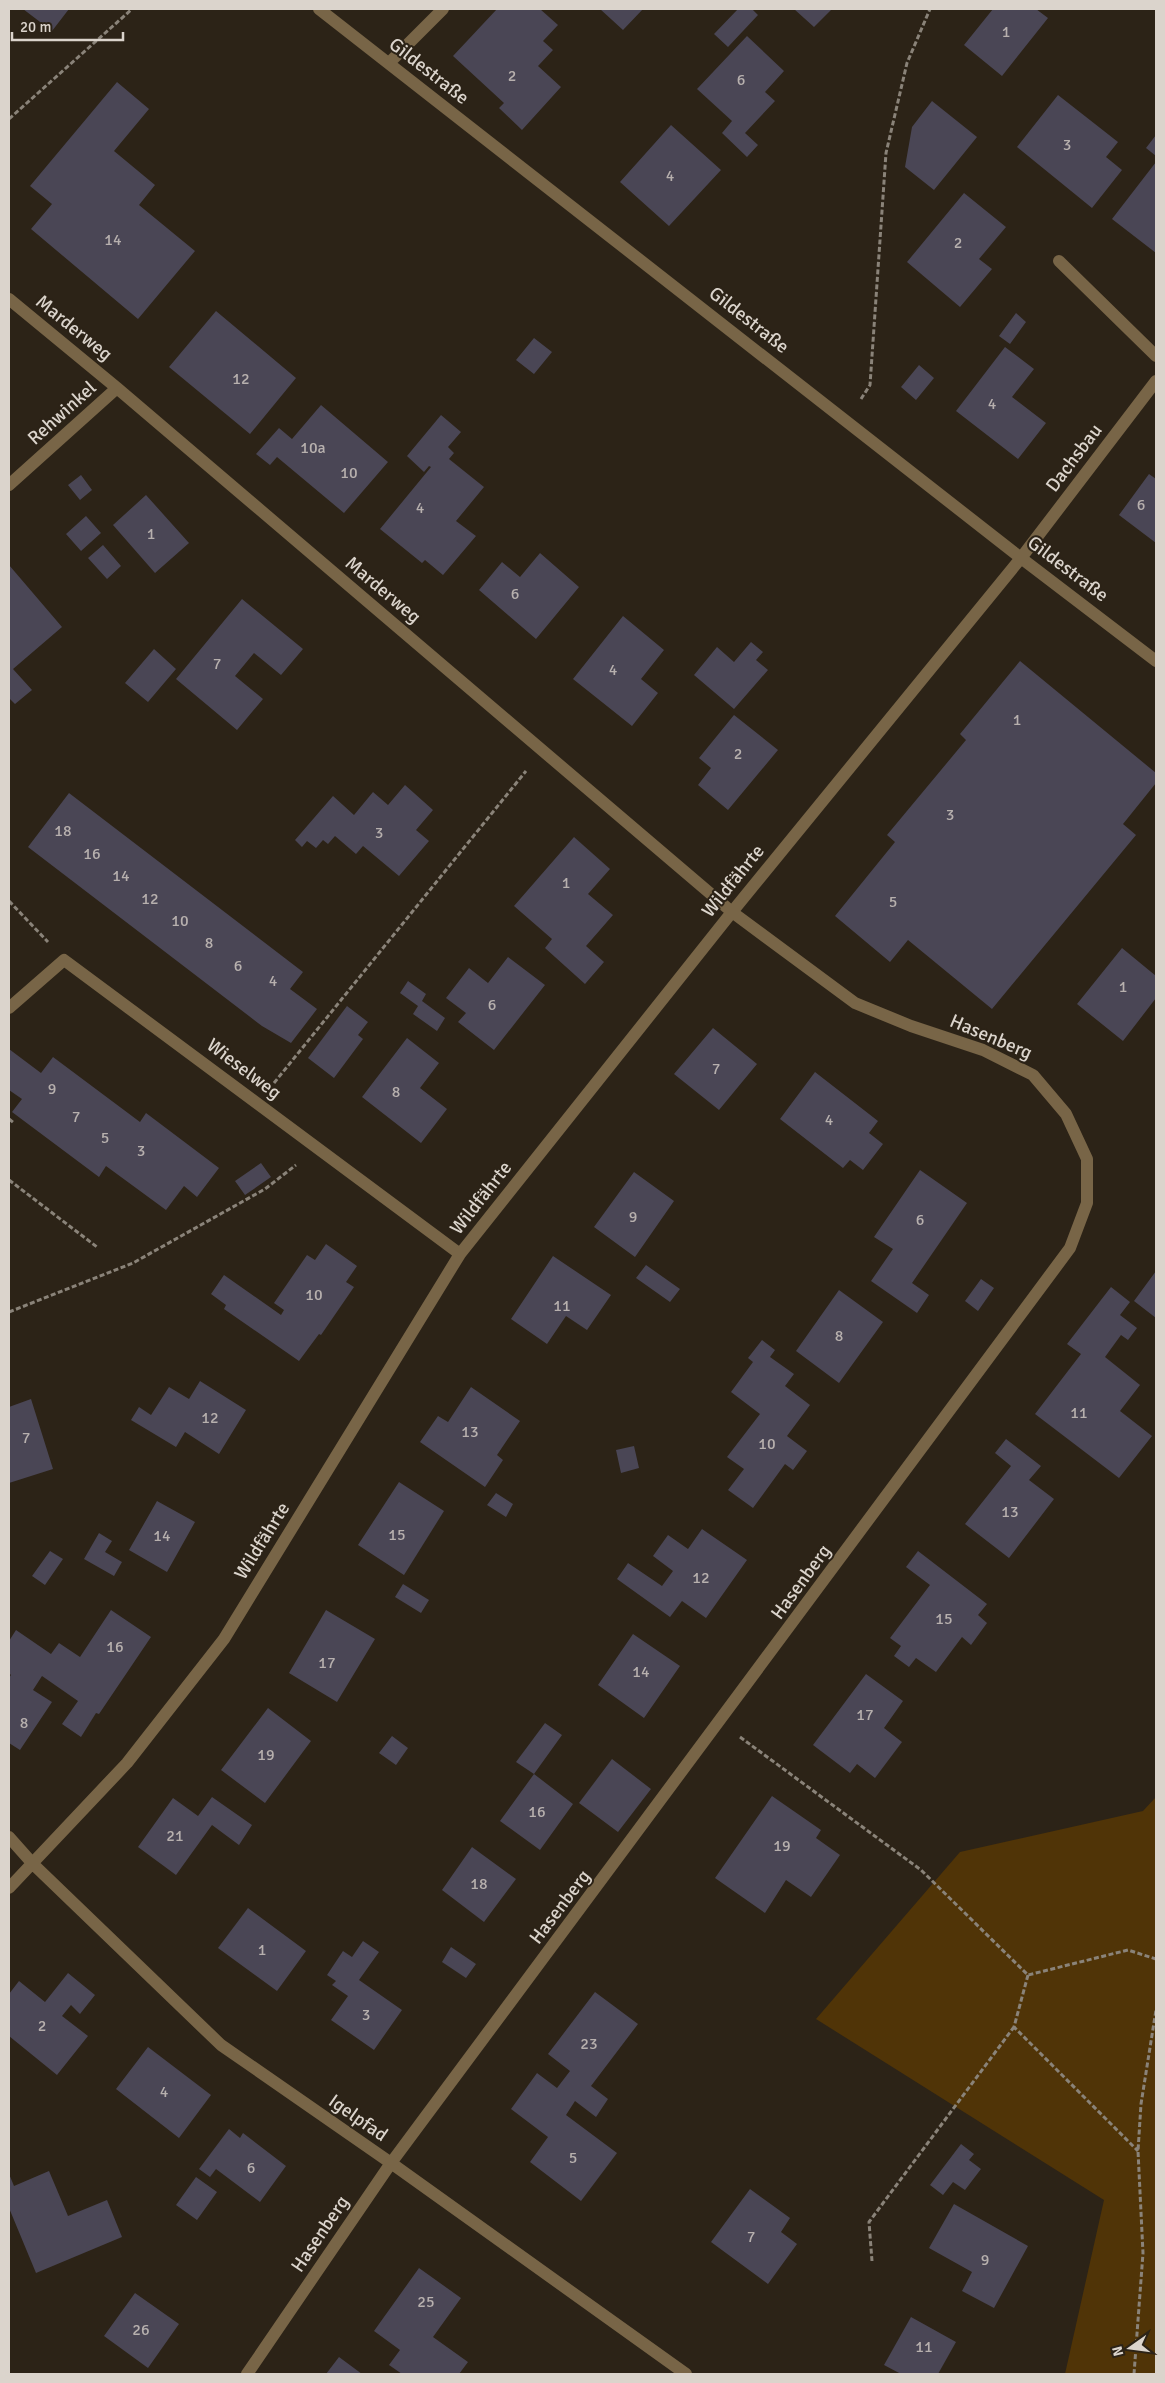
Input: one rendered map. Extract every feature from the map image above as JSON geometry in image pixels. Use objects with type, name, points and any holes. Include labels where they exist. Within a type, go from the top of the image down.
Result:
[{"type":"street","name":"Gildestraße","points":[[319,9],[1021,558],[1156,660]]},
{"type":"street","points":[[389,63],[443,9]]},
{"type":"street","points":[[1059,261],[1156,356]]},
{"type":"street","name":"Marderweg","points":[[9,299],[117,388],[732,912]]},
{"type":"street","name":"Dachsbau","points":[[1021,558],[1156,381]]},
{"type":"street","name":"Rehwinkel","points":[[9,485],[117,388]]},
{"type":"street","name":"Wildfährte","points":[[9,1888],[127,1763],[224,1638],[460,1254],[732,912],[1021,558]]},
{"type":"street","name":"Hasenberg","points":[[247,2374],[391,2163],[720,1723],[1070,1248],[1087,1203],[1087,1159],[1066,1114],[1034,1075],[983,1050],[911,1026],[854,1003],[732,912]]},
{"type":"street","points":[[9,1008],[64,960]]},
{"type":"street","name":"Wieselweg","points":[[64,960],[460,1254]]},
{"type":"street","name":"Igelpfad","points":[[9,1838],[33,1864],[221,2045],[391,2163],[686,2374]]},
{"type":"path","points":[[9,119],[132,9]]},
{"type":"path","points":[[848,421],[870,385],[886,153],[907,63],[930,9]]},
{"type":"path","points":[[258,1103],[542,750]]},
{"type":"path","points":[[9,901],[64,960]]},
{"type":"path","points":[[9,1119],[14,1123]]},
{"type":"path","points":[[9,1312],[133,1263],[265,1188],[319,1148]]},
{"type":"path","points":[[9,1180],[96,1246]]},
{"type":"path","points":[[720,1723],[921,1870],[1028,1975]]},
{"type":"path","points":[[1028,1975],[1128,1950],[1156,1959]]},
{"type":"path","points":[[872,2261],[869,2222],[1014,2026],[1028,1975]]},
{"type":"path","points":[[1134,2374],[1143,2253],[1138,2150],[1141,2104],[1156,2010]]},
{"type":"path","points":[[1014,2026],[1138,2150]]},
{"type":"shaded area","points":[[1156,1797],[1156,2374],[1065,2374],[1104,2200],[816,2019],[960,1852],[1143,1811]]},
{"type":"building","points":[[23,9],[69,9],[52,31]]},
{"type":"building","points":[[497,9],[540,9],[558,25],[543,41],[553,50],[538,66],[561,87],[522,130],[499,108],[504,103],[453,56]]},
{"type":"building","points":[[600,9],[643,9],[623,30]]},
{"type":"building","points":[[738,9],[752,9],[758,15],[728,47],[714,34]]},
{"type":"building","points":[[794,9],[832,9],[814,27]]},
{"type":"building","points":[[993,9],[1036,9],[1048,18],[1002,76],[964,45]]},
{"type":"building","points":[[747,36],[784,71],[765,92],[775,101],[745,133],[758,145],[747,157],[722,133],[732,121],[697,89]]},
{"type":"building","points":[[117,82],[149,109],[114,151],[155,185],[139,205],[195,251],[138,319],[31,229],[52,204],[30,186]]},
{"type":"building","points":[[1058,95],[1118,142],[1106,157],[1122,170],[1092,208],[1017,147]]},
{"type":"building","points":[[932,101],[977,137],[934,190],[905,167],[912,127]]},
{"type":"building","points":[[671,125],[721,170],[669,226],[620,182]]},
{"type":"building","points":[[1156,135],[1156,156],[1146,148]]},
{"type":"building","points":[[1156,162],[1156,253],[1112,219]]},
{"type":"building","points":[[964,193],[1006,227],[979,259],[992,269],[960,307],[907,262]]},
{"type":"building","points":[[216,311],[296,378],[250,434],[169,367]]},
{"type":"building","points":[[1016,313],[1026,322],[1010,344],[999,336]]},
{"type":"building","points":[[534,338],[552,352],[534,374],[516,360]]},
{"type":"building","points":[[1005,347],[1034,369],[1012,397],[1046,423],[1018,459],[956,411]]},
{"type":"building","points":[[919,365],[934,378],[916,400],[901,387]]},
{"type":"building","points":[[321,405],[388,462],[344,513],[277,457],[270,465],[256,454],[279,428],[292,439]]},
{"type":"building","points":[[441,415],[461,432],[448,447],[454,453],[449,459],[484,487],[456,521],[476,536],[443,575],[425,560],[422,563],[380,529],[431,467],[429,466],[424,472],[407,456]]},
{"type":"building","points":[[1149,474],[1156,479],[1156,543],[1119,515]]},
{"type":"building","points":[[81,475],[92,490],[80,500],[68,485]]},
{"type":"building","points":[[146,495],[189,543],[155,573],[113,525]]},
{"type":"building","points":[[86,516],[101,533],[81,551],[66,534]]},
{"type":"building","points":[[103,545],[121,566],[107,579],[88,558]]},
{"type":"building","points":[[540,553],[579,587],[536,639],[479,590],[502,562],[520,577]]},
{"type":"building","points":[[9,565],[62,627],[13,669],[32,690],[15,704],[9,698]]},
{"type":"building","points":[[242,599],[303,649],[281,675],[254,653],[235,676],[263,699],[237,730],[176,679]]},
{"type":"building","points":[[623,616],[664,650],[641,679],[658,693],[632,726],[573,679]]},
{"type":"building","points":[[751,642],[763,652],[756,660],[768,670],[734,709],[694,675],[717,647],[734,662]]},
{"type":"building","points":[[154,649],[176,669],[148,702],[125,683]]},
{"type":"building","points":[[1020,661],[1156,773],[1156,783],[1123,824],[1136,835],[992,1009],[908,940],[890,962],[835,916],[895,842],[887,835],[966,740],[960,734]]},
{"type":"building","points":[[734,715],[778,750],[728,810],[698,785],[711,768],[699,758]]},
{"type":"building","points":[[405,785],[433,810],[416,830],[429,841],[399,876],[363,846],[356,854],[335,836],[328,844],[323,840],[316,848],[307,841],[302,847],[295,840],[333,796],[354,815],[373,792],[388,805]]},
{"type":"building","points":[[69,793],[303,972],[290,989],[317,1009],[291,1043],[262,1026],[28,847]]},
{"type":"building","points":[[574,837],[610,869],[588,894],[613,915],[586,946],[604,962],[585,984],[545,948],[552,939],[514,906]]},
{"type":"building","points":[[1122,948],[1156,976],[1156,998],[1123,1041],[1077,1004]]},
{"type":"building","points":[[508,957],[545,985],[494,1050],[458,1022],[466,1013],[446,998],[469,968],[488,983]]},
{"type":"building","points":[[408,981],[426,994],[422,1001],[445,1018],[437,1031],[413,1014],[418,1006],[400,993]]},
{"type":"building","points":[[347,1006],[368,1022],[358,1035],[363,1039],[334,1078],[308,1058]]},
{"type":"building","points":[[713,1028],[757,1064],[719,1110],[674,1074]]},
{"type":"building","points":[[407,1038],[439,1063],[420,1088],[447,1109],[421,1143],[362,1097]]},
{"type":"building","points":[[9,1049],[41,1073],[53,1057],[140,1122],[146,1113],[219,1168],[197,1197],[184,1186],[166,1210],[106,1166],[99,1177],[12,1112],[22,1099],[9,1090]]},
{"type":"building","points":[[815,1072],[878,1121],[869,1133],[883,1144],[863,1170],[850,1160],[843,1168],[780,1119]]},
{"type":"building","points":[[261,1163],[271,1177],[245,1195],[235,1181]]},
{"type":"building","points":[[920,1170],[967,1203],[912,1283],[929,1295],[917,1313],[871,1281],[893,1249],[874,1237]]},
{"type":"building","points":[[634,1172],[674,1201],[635,1257],[594,1227]]},
{"type":"building","points":[[326,1244],[357,1266],[346,1282],[354,1287],[321,1335],[319,1334],[299,1361],[224,1309],[226,1305],[211,1294],[224,1275],[281,1315],[284,1310],[274,1303],[307,1255],[315,1260]]},
{"type":"building","points":[[553,1256],[611,1295],[587,1330],[566,1316],[547,1344],[511,1319]]},
{"type":"building","points":[[646,1265],[680,1289],[670,1302],[636,1278]]},
{"type":"building","points":[[1156,1271],[1156,1318],[1134,1301]]},
{"type":"building","points":[[981,1279],[994,1288],[978,1311],[965,1301]]},
{"type":"building","points":[[1111,1287],[1130,1302],[1120,1315],[1137,1328],[1128,1340],[1121,1335],[1105,1357],[1140,1385],[1120,1411],[1152,1436],[1119,1478],[1035,1414],[1081,1354],[1067,1344]]},
{"type":"building","points":[[839,1290],[883,1322],[839,1383],[796,1351]]},
{"type":"building","points":[[762,1340],[775,1350],[770,1357],[794,1374],[785,1386],[810,1405],[787,1436],[807,1451],[793,1470],[785,1464],[753,1508],[728,1490],[744,1469],[727,1457],[760,1414],[731,1392],[753,1362],[748,1358]]},
{"type":"building","points":[[200,1381],[246,1410],[219,1454],[185,1432],[176,1447],[131,1420],[139,1407],[151,1415],[169,1387],[189,1399]]},
{"type":"building","points":[[471,1387],[520,1421],[497,1455],[503,1460],[485,1487],[420,1442],[438,1416],[448,1422]]},
{"type":"building","points":[[31,1399],[53,1469],[9,1483],[9,1407]]},
{"type":"building","points":[[1006,1439],[1041,1466],[1029,1480],[1054,1499],[1009,1558],[965,1524],[1011,1466],[995,1453]]},
{"type":"building","points":[[634,1446],[639,1468],[621,1473],[616,1450]]},
{"type":"building","points":[[399,1482],[444,1511],[404,1575],[358,1545]]},
{"type":"building","points":[[496,1493],[513,1504],[506,1517],[487,1505]]},
{"type":"building","points":[[157,1501],[195,1522],[167,1572],[129,1550]]},
{"type":"building","points":[[702,1529],[747,1560],[706,1618],[682,1601],[670,1617],[617,1579],[628,1563],[662,1586],[673,1571],[653,1556],[668,1535],[688,1549]]},
{"type":"building","points":[[99,1533],[112,1541],[105,1552],[122,1562],[114,1576],[84,1559]]},
{"type":"building","points":[[50,1551],[63,1559],[45,1585],[32,1576]]},
{"type":"building","points":[[918,1551],[987,1604],[978,1615],[987,1623],[971,1645],[962,1637],[936,1672],[916,1658],[909,1667],[894,1656],[901,1646],[890,1638],[930,1585],[906,1567]]},
{"type":"building","points":[[403,1584],[429,1600],[421,1613],[395,1597]]},
{"type":"building","points":[[111,1610],[151,1637],[99,1714],[96,1713],[81,1737],[62,1724],[78,1701],[42,1676],[33,1690],[52,1702],[20,1750],[9,1743],[9,1678],[11,1675],[9,1673],[9,1641],[16,1630],[51,1654],[59,1643],[80,1657]]},
{"type":"building","points":[[326,1610],[375,1639],[337,1702],[289,1673]]},
{"type":"building","points":[[633,1634],[680,1666],[644,1718],[598,1685]]},
{"type":"building","points":[[866,1674],[903,1701],[884,1728],[902,1742],[875,1778],[857,1764],[850,1773],[813,1745]]},
{"type":"building","points":[[268,1708],[311,1741],[265,1803],[221,1770]]},
{"type":"building","points":[[545,1723],[562,1735],[534,1774],[516,1762]]},
{"type":"building","points":[[392,1736],[408,1748],[396,1765],[379,1753]]},
{"type":"building","points":[[612,1759],[651,1789],[618,1832],[579,1803]]},
{"type":"building","points":[[534,1774],[573,1804],[540,1850],[500,1821]]},
{"type":"building","points":[[772,1796],[821,1830],[816,1838],[840,1855],[811,1897],[786,1880],[765,1913],[715,1878]]},
{"type":"building","points":[[212,1797],[252,1825],[239,1845],[212,1825],[176,1875],[138,1847],[173,1798],[198,1816]]},
{"type":"building","points":[[472,1847],[516,1879],[484,1922],[442,1890]]},
{"type":"building","points":[[248,1908],[306,1951],[277,1991],[218,1948]]},
{"type":"building","points":[[363,1941],[379,1952],[359,1980],[402,2010],[374,2050],[331,2020],[348,1996],[332,1985],[336,1981],[327,1975],[343,1951],[352,1957]]},
{"type":"building","points":[[451,1947],[476,1964],[466,1978],[442,1962]]},
{"type":"building","points":[[68,1973],[95,1995],[80,2014],[71,2005],[62,2016],[88,2036],[57,2075],[9,2036],[9,1994],[19,1981],[45,2002]]},
{"type":"building","points":[[595,1992],[638,2024],[591,2086],[608,2099],[596,2117],[575,2101],[566,2115],[617,2153],[581,2201],[530,2162],[548,2137],[511,2109],[537,2073],[557,2088],[570,2071],[548,2054]]},
{"type":"building","points":[[148,2047],[211,2095],[179,2138],[116,2089]]},
{"type":"building","points":[[229,2129],[240,2138],[243,2133],[286,2166],[260,2202],[216,2169],[210,2177],[199,2169]]},
{"type":"building","points":[[961,2144],[974,2154],[969,2160],[981,2169],[965,2190],[953,2182],[943,2195],[930,2185]]},
{"type":"building","points":[[49,2171],[68,2216],[107,2200],[122,2237],[36,2273],[9,2208],[9,2174],[14,2186]]},
{"type":"building","points":[[196,2177],[217,2192],[197,2220],[176,2205]]},
{"type":"building","points":[[750,2189],[790,2218],[781,2232],[797,2244],[768,2284],[711,2242]]},
{"type":"building","points":[[954,2204],[1028,2246],[994,2308],[962,2291],[972,2272],[929,2248]]},
{"type":"building","points":[[419,2268],[461,2298],[433,2337],[468,2362],[459,2374],[402,2374],[389,2365],[400,2350],[374,2331]]},
{"type":"building","points":[[135,2293],[179,2324],[148,2368],[104,2336]]},
{"type":"building","points":[[911,2317],[956,2342],[938,2374],[901,2374],[884,2365]]},
{"type":"building","points":[[339,2357],[362,2374],[326,2374]]}]
